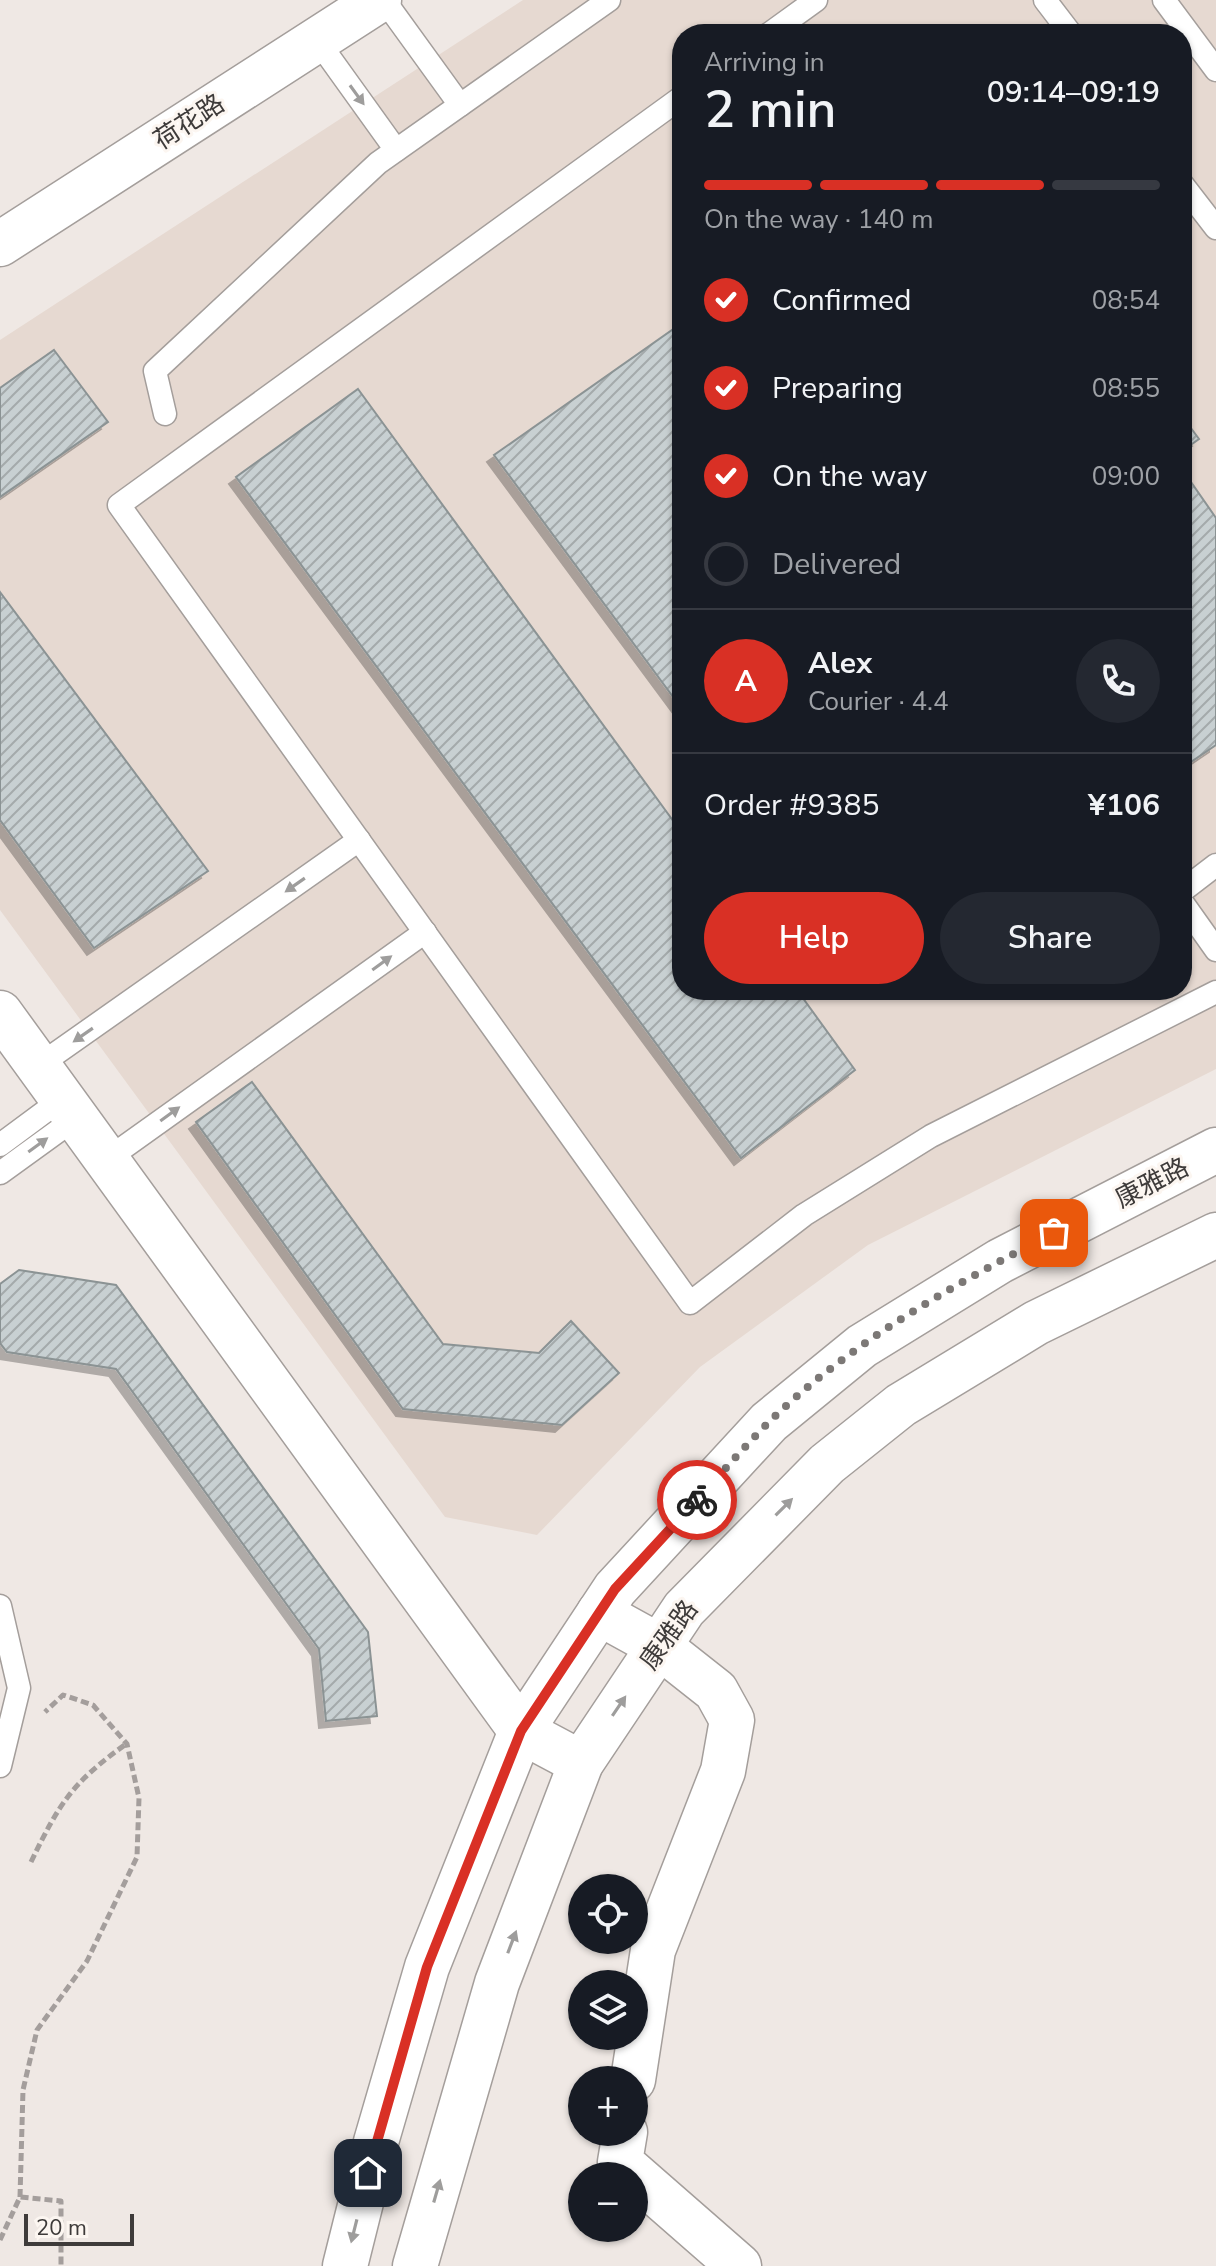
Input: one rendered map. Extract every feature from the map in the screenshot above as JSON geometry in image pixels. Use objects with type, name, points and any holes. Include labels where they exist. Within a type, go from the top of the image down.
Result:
[{"type":"main road","name":"荷花路","points":[[0,244],[381,0]]},
{"type":"main road","points":[[0,1013],[521,1731],[581,1763]]},
{"type":"main road","name":"康雅路","points":[[345,2266],[376,2142],[427,1967],[521,1731],[615,1589],[769,1422],[862,1346],[1000,1261],[1216,1150]]},
{"type":"main road","name":"康雅路","points":[[415,2266],[497,1983],[581,1763],[684,1609],[827,1464],[901,1405],[1036,1323],[1216,1235]]},
{"type":"main road","points":[[599,1613],[659,1646],[716,1691],[732,1720],[723,1771],[653,1950],[635,2066]]},
{"type":"main road","points":[[623,2146],[620,2162],[739,2266]]},
{"type":"lane","points":[[381,0],[460,105]]},
{"type":"lane","points":[[165,414],[155,371],[378,163],[609,0]]},
{"type":"lane","points":[[783,24],[816,0]]},
{"type":"lane","points":[[1045,0],[1063,24]]},
{"type":"lane","points":[[1164,0],[1182,24]]},
{"type":"lane","points":[[1192,38],[1216,70]]},
{"type":"lane","points":[[317,40],[396,150]]},
{"type":"lane","points":[[672,104],[119,505],[690,1303],[804,1215],[931,1136],[1216,992]]},
{"type":"lane","points":[[1197,204],[1216,191]]},
{"type":"lane","points":[[1192,197],[1216,228]]},
{"type":"lane","points":[[0,1145],[359,840]]},
{"type":"lane","points":[[1192,883],[1216,865]]},
{"type":"lane","points":[[1192,916],[1216,950]]},
{"type":"lane","points":[[106,1160],[425,932]]},
{"type":"lane","points":[[0,1173],[59,1094]]},
{"type":"lane","points":[[0,1606],[19,1688],[2,1758]]},
{"type":"path","points":[[0,2240],[20,2197],[23,2090],[37,2030],[87,1961],[137,1857],[139,1798],[127,1744],[93,1705],[63,1695],[2,1758]]},
{"type":"path","points":[[31,1862],[55,1812],[85,1775],[127,1744]]},
{"type":"path","points":[[20,2197],[61,2201],[61,2266]]},
{"type":"shaded area","points":[[523,0],[1216,0],[1216,1069],[868,1245],[700,1367],[537,1535],[445,1517],[0,910],[0,340]]},
{"type":"building","points":[[672,330],[672,695],[494,455]]},
{"type":"building","points":[[54,350],[108,422],[0,497],[0,388]]},
{"type":"building","points":[[358,389],[672,819],[672,1000],[804,1000],[855,1070],[741,1158],[236,477]]},
{"type":"building","points":[[1192,430],[1199,439],[1192,444]]},
{"type":"building","points":[[1192,483],[1216,518],[1216,745],[1192,761]]},
{"type":"building","points":[[0,592],[208,871],[94,948],[0,820]]},
{"type":"building","points":[[252,1082],[443,1344],[539,1353],[571,1321],[619,1373],[562,1425],[403,1409],[196,1122]]},
{"type":"building","points":[[19,1270],[116,1285],[368,1632],[377,1716],[326,1721],[319,1649],[116,1369],[7,1352],[0,1343],[0,1284]]},
{"type":"way so far","points":[[697,1500],[769,1422],[862,1346],[1000,1261],[1054,1233]]},
{"type":"route","points":[[368,2173],[427,1967],[521,1731],[615,1589],[697,1500]]}]
